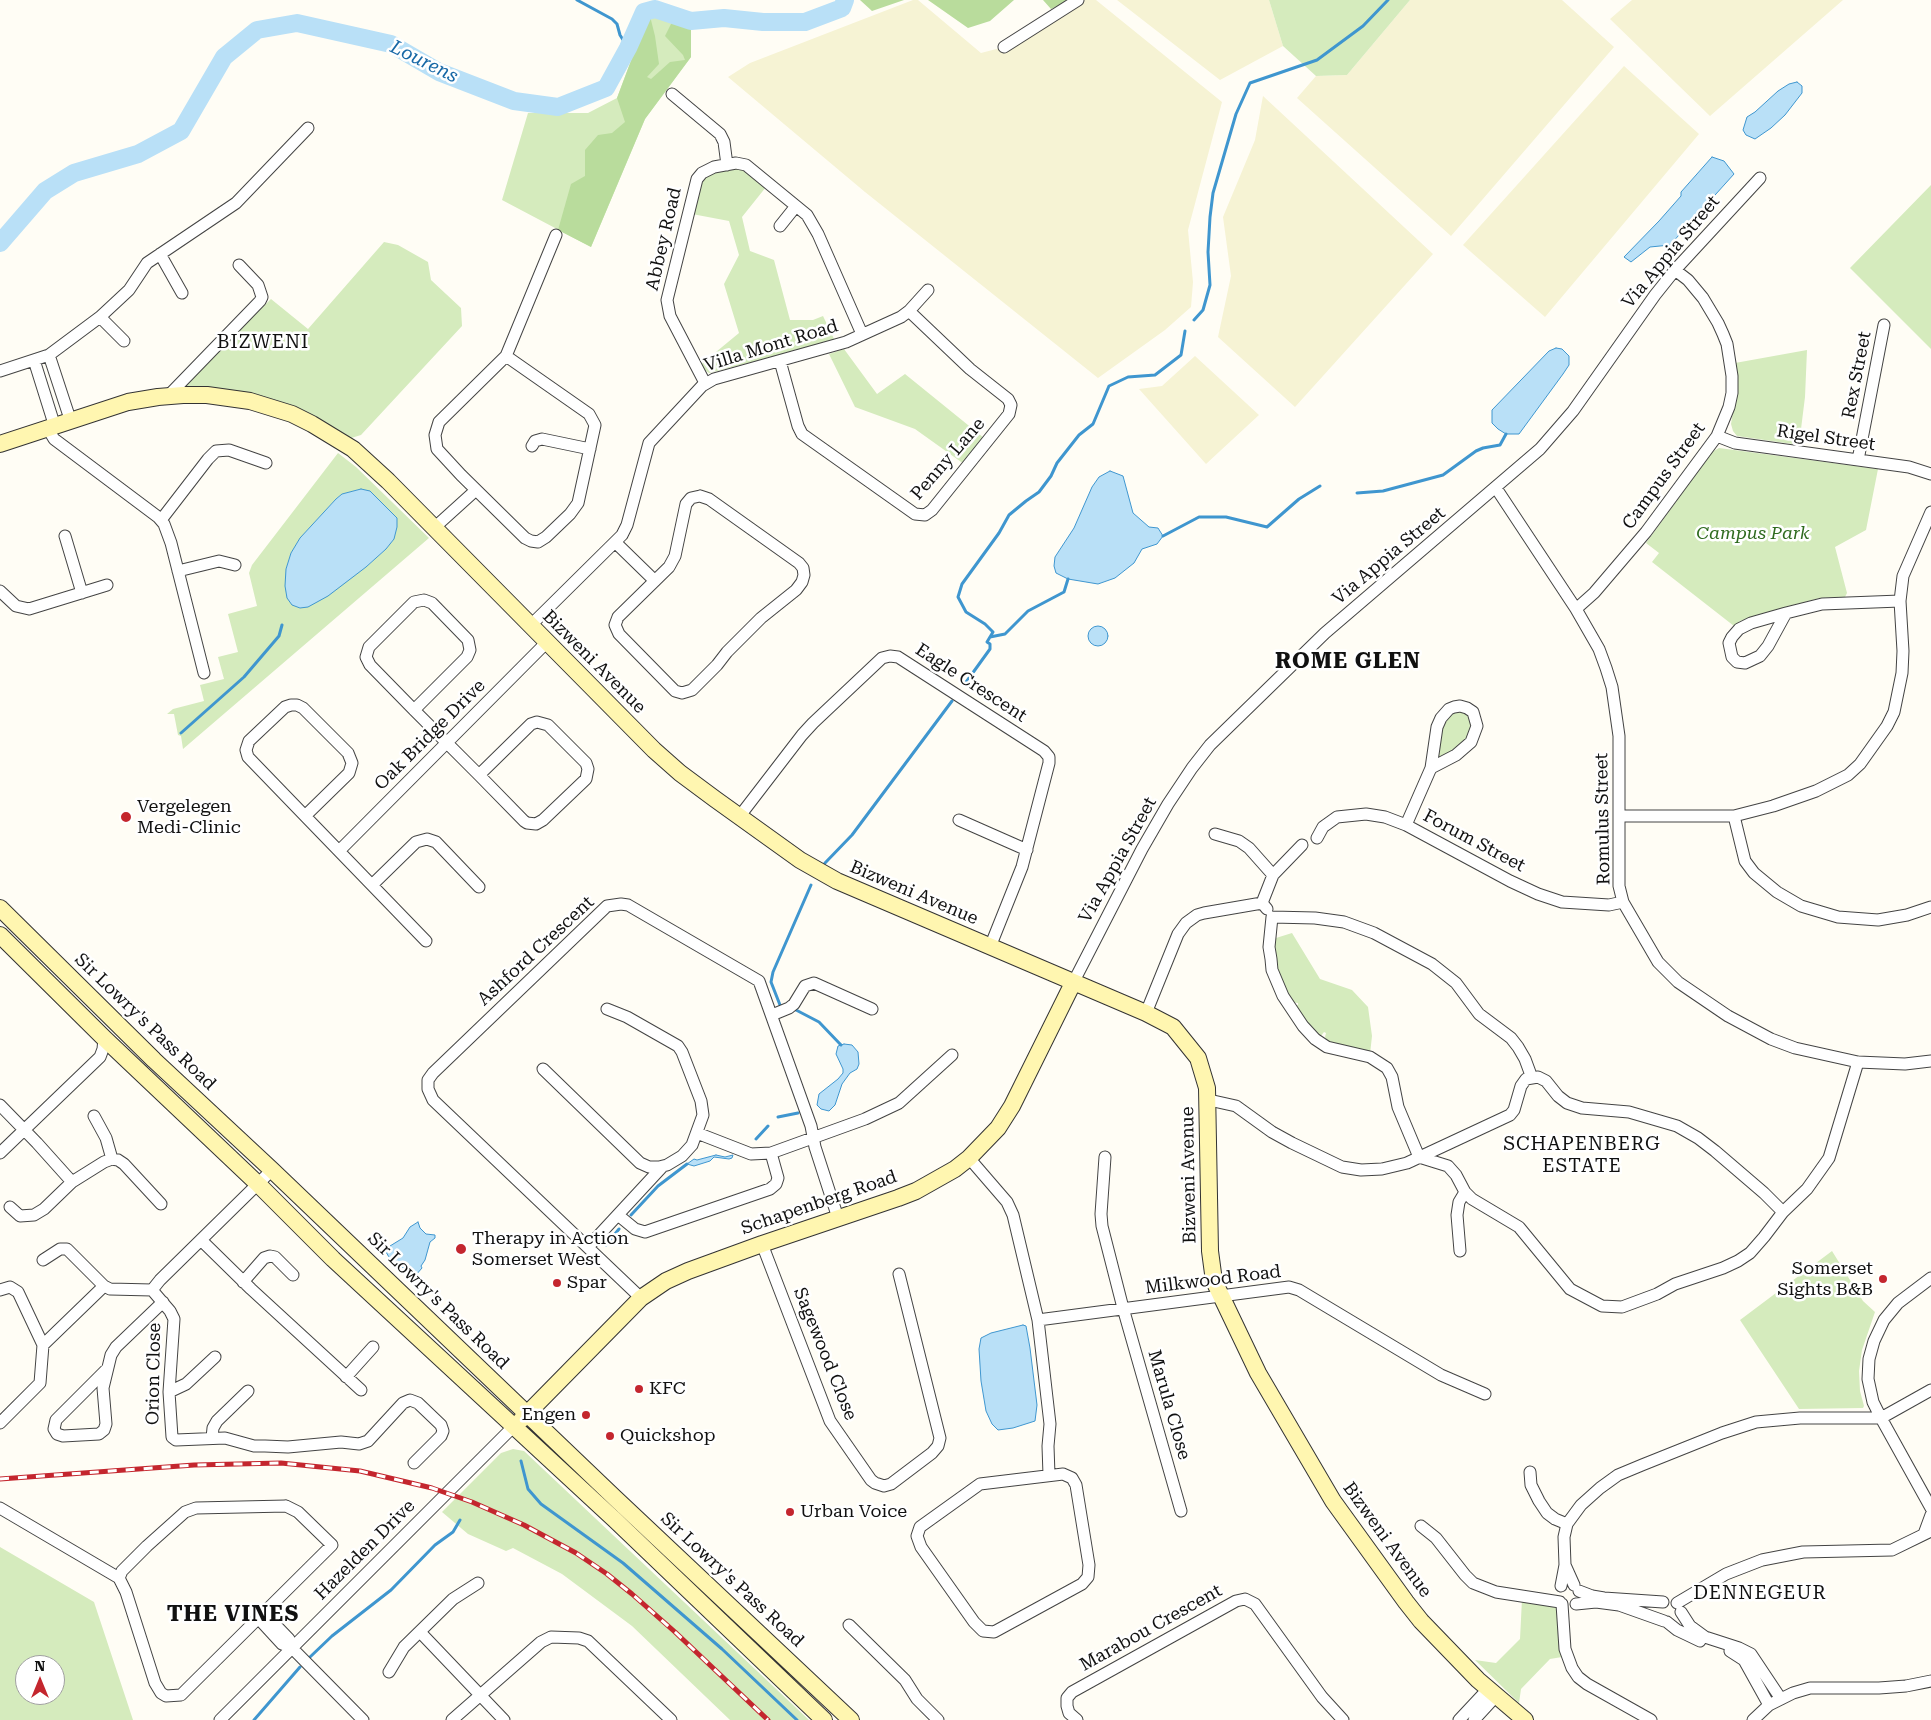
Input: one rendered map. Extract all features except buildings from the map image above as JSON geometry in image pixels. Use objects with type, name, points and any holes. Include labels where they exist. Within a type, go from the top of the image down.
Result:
[{"type":"street","points":[[1004,47],[1078,0]]},
{"type":"street","points":[[672,94],[720,134],[724,142],[727,165]]},
{"type":"street","points":[[0,371],[49,355],[100,317],[129,290],[142,269],[160,254],[236,202],[308,128]]},
{"type":"street","name":"Abbey Road","points":[[705,383],[670,316],[667,300],[697,179],[707,170],[736,163],[746,165],[807,215],[818,234],[862,334]]},
{"type":"street","name":"Via Appia Street","points":[[1073,983],[1142,849],[1168,804],[1205,752],[1266,689],[1325,633],[1540,449],[1558,429],[1675,270],[1760,178]]},
{"type":"street","points":[[780,226],[796,206]]},
{"type":"street","points":[[506,356],[591,416],[595,428],[578,502],[570,514],[546,537],[538,542],[525,538],[440,453],[435,444],[435,430],[439,422],[506,356],[556,235]]},
{"type":"street","points":[[160,254],[182,293]]},
{"type":"street","points":[[168,396],[260,301],[262,296],[258,285],[239,265]]},
{"type":"street","name":"Campus Street","points":[[1576,609],[1594,593],[1646,532],[1717,436],[1729,407],[1732,393],[1732,376],[1727,344],[1718,323],[1703,298],[1688,280],[1675,270]]},
{"type":"street","name":"Villa Mont Road","points":[[530,626],[616,543],[627,525],[649,443],[653,436],[705,383],[838,346],[909,312],[928,290]]},
{"type":"street","name":"Penny Lane","points":[[780,361],[798,426],[802,434],[915,514],[925,515],[932,510],[1009,414],[1011,405],[1008,399],[970,369],[909,312]]},
{"type":"street","points":[[100,317],[124,341]]},
{"type":"street","name":"Rex Street","points":[[1858,460],[1884,325]]},
{"type":"street","points":[[49,355],[71,422]]},
{"type":"street","points":[[34,360],[54,439],[161,520],[167,532],[178,571],[204,673]]},
{"type":"street","name":"Bizweni Avenue","points":[[0,444],[128,402],[168,396],[207,395],[250,401],[292,414],[353,448],[546,643],[654,750],[680,773],[815,870],[1146,1013],[1173,1027],[1198,1058],[1205,1078],[1209,1100],[1210,1251],[1214,1281],[1219,1295],[1258,1373],[1333,1501],[1421,1622],[1492,1692],[1525,1720]]},
{"type":"street","name":"Rigel Street","points":[[1717,436],[1735,443],[1909,467],[1931,474]]},
{"type":"street","points":[[532,446],[535,441],[542,439],[590,449]]},
{"type":"street","points":[[161,520],[216,451],[229,450],[266,462]]},
{"type":"street","name":"Romulus Street","points":[[1496,488],[1576,609],[1599,649],[1612,687],[1619,736],[1619,886],[1623,902],[1658,962],[1678,982],[1703,1001],[1770,1039],[1795,1048],[1858,1062],[1906,1064],[1931,1061]]},
{"type":"street","points":[[434,528],[476,490]]},
{"type":"street","points":[[700,496],[709,499],[798,563],[803,568],[804,575],[802,582],[796,590],[761,618],[726,652],[718,665],[699,684],[686,693],[675,691],[618,634],[616,628],[618,617],[655,580],[669,567],[673,559],[686,504],[691,498],[700,496]]},
{"type":"street","points":[[1620,816],[1734,816],[1773,806],[1816,791],[1848,775],[1860,764],[1887,726],[1894,712],[1902,673],[1903,652],[1900,601],[1903,576],[1931,512]]},
{"type":"street","points":[[65,536],[82,593]]},
{"type":"street","points":[[616,543],[655,580]]},
{"type":"street","points":[[178,571],[219,561],[234,564]]},
{"type":"street","points":[[0,590],[16,606],[25,609],[107,585]]},
{"type":"street","points":[[414,710],[467,657],[470,650],[468,640],[432,603],[424,600],[414,602],[369,647],[366,653],[370,665],[414,710],[524,821],[534,824],[543,820],[583,781],[588,769],[586,763],[548,725],[537,722],[531,724],[479,775]]},
{"type":"street","points":[[1786,613],[1768,646],[1760,656],[1745,663],[1737,662],[1732,656],[1730,643],[1732,637],[1740,629],[1751,623],[1786,613],[1822,604],[1900,601]]},
{"type":"street","name":"Oak Bridge Drive","points":[[338,851],[546,643]]},
{"type":"street","name":"Eagle Crescent","points":[[739,817],[802,735],[878,660],[886,656],[895,656],[1047,754],[1049,763],[1027,850],[1013,892],[990,947]]},
{"type":"street","points":[[305,816],[349,773],[352,763],[348,753],[303,708],[294,704],[285,707],[249,742],[246,747],[246,754],[250,760],[426,941]]},
{"type":"street","points":[[1406,824],[1431,768],[1441,718],[1454,707],[1460,706],[1473,712],[1477,726],[1471,742],[1456,755],[1431,768]]},
{"type":"street","name":"Forum Street","points":[[1317,838],[1323,827],[1337,817],[1349,814],[1385,817],[1406,824],[1510,882],[1538,894],[1562,902],[1609,904],[1623,902]]},
{"type":"street","points":[[1734,816],[1746,861],[1754,873],[1788,900],[1838,917],[1868,920],[1895,918],[1931,907]]},
{"type":"street","points":[[959,820],[1027,850]]},
{"type":"street","points":[[1215,834],[1239,841],[1250,848],[1273,875]]},
{"type":"street","points":[[372,885],[416,842],[427,838],[436,842],[479,887]]},
{"type":"street","points":[[1262,903],[1273,875],[1302,845]]},
{"type":"street","points":[[1262,903],[1272,917],[1269,947],[1272,964],[1283,996],[1303,1026],[1315,1039],[1327,1047],[1340,1052],[1370,1057],[1387,1068],[1392,1077],[1398,1107],[1419,1157],[1448,1166],[1456,1174],[1465,1192],[1472,1198],[1520,1226],[1570,1289],[1602,1306],[1615,1308],[1633,1304],[1674,1284],[1738,1261],[1750,1252],[1783,1212],[1806,1189],[1829,1158],[1858,1062]]},
{"type":"street","points":[[1146,1013],[1178,934],[1186,923],[1197,915],[1204,913],[1262,903]]},
{"type":"street","name":"Ashford Crescent","points":[[641,1298],[433,1100],[428,1089],[430,1076],[607,906],[614,904],[628,905],[759,981],[763,987],[813,1137],[838,1218]]},
{"type":"street","name":"Sir Lowry's Pass Road","points":[[0,908],[99,1007],[851,1720]]},
{"type":"street","points":[[1272,917],[1331,920],[1352,924],[1374,933],[1432,964],[1456,983],[1479,1014],[1511,1038],[1518,1046],[1532,1078]]},
{"type":"street","points":[[0,935],[104,1038],[334,1259],[615,1520],[824,1720]]},
{"type":"street","points":[[772,1015],[789,1008],[794,1004],[805,986],[814,983],[872,1010]]},
{"type":"street","name":"Schapenberg Road","points":[[514,1426],[641,1298],[680,1274],[916,1191],[955,1169],[969,1158],[998,1128],[1012,1106],[1073,983]]},
{"type":"street","points":[[588,1247],[663,1166],[682,1156],[688,1150],[697,1133],[703,1110],[682,1052],[678,1046],[627,1017],[607,1009]]},
{"type":"street","points":[[0,1153],[100,1057],[104,1038]]},
{"type":"street","points":[[697,1133],[751,1154],[771,1153],[865,1119],[899,1103],[952,1055]]},
{"type":"street","points":[[542,1069],[640,1163],[649,1167],[663,1166]]},
{"type":"street","points":[[1209,1100],[1236,1106],[1272,1132],[1342,1167],[1361,1170],[1382,1169],[1407,1163],[1510,1115],[1514,1110],[1521,1086],[1526,1079],[1538,1078],[1546,1081],[1558,1096],[1568,1103],[1582,1108],[1629,1112],[1677,1126],[1716,1151],[1783,1212]]},
{"type":"street","points":[[0,1105],[72,1182]]},
{"type":"street","points":[[94,1116],[106,1138],[112,1159]]},
{"type":"street","points":[[618,1215],[635,1229],[645,1232],[770,1189],[776,1184],[778,1178],[771,1153]]},
{"type":"street","name":"Marula Close","points":[[1106,1157],[1101,1214],[1102,1226],[1123,1308],[1181,1511]]},
{"type":"street","points":[[969,1158],[1005,1199],[1012,1210],[1038,1320],[1050,1424],[1048,1446],[1049,1475]]},
{"type":"street","points":[[10,1208],[20,1216],[34,1215],[44,1209],[72,1182],[112,1159],[124,1164],[161,1204]]},
{"type":"street","points":[[43,1260],[60,1249],[68,1249],[104,1286],[110,1289],[152,1290],[272,1170]]},
{"type":"street","points":[[1460,1251],[1457,1214],[1459,1202],[1465,1192]]},
{"type":"street","points":[[201,1240],[243,1282],[361,1390]]},
{"type":"street","name":"Sagewood Close","points":[[762,1244],[830,1421],[871,1480],[884,1486],[891,1484],[932,1453],[938,1446],[940,1438],[899,1274]]},
{"type":"street","points":[[243,1282],[264,1258],[270,1256],[275,1258],[293,1275]]},
{"type":"street","points":[[1931,1278],[1898,1303],[1884,1320],[1874,1341],[1869,1359],[1868,1379],[1873,1402],[1931,1508]]},
{"type":"street","points":[[43,1345],[104,1286]]},
{"type":"street","points":[[0,1290],[10,1287],[18,1292],[43,1345],[40,1383],[0,1423]]},
{"type":"street","name":"Milkwood Road","points":[[1038,1320],[1286,1287],[1299,1290],[1441,1376],[1485,1394]]},
{"type":"street","name":"Orion Close","points":[[152,1290],[173,1315],[175,1323],[169,1392],[172,1438],[176,1440],[224,1438],[254,1446],[341,1442],[359,1444],[368,1441],[403,1403],[410,1400],[418,1403],[441,1425],[443,1431],[441,1436],[414,1463]]},
{"type":"street","points":[[107,1369],[56,1420],[54,1429],[57,1434],[63,1436],[99,1434],[104,1430],[106,1424],[103,1388],[111,1355],[116,1347],[162,1302]]},
{"type":"street","points":[[346,1377],[373,1348]]},
{"type":"street","points":[[169,1392],[186,1384],[214,1357]]},
{"type":"street","points":[[1651,1720],[1578,1677],[1572,1668],[1565,1649],[1564,1537],[1567,1524],[1582,1505],[1600,1488],[1618,1475],[1743,1426],[1800,1418],[1881,1418],[1931,1390]]},
{"type":"street","points":[[212,1438],[213,1428],[217,1421],[248,1391]]},
{"type":"street","name":"Hazelden Drive","points":[[220,1720],[514,1426]]},
{"type":"street","points":[[1530,1472],[1531,1485],[1539,1502],[1547,1513],[1567,1524]]},
{"type":"street","points":[[1063,1474],[1074,1480],[1089,1565],[1088,1577],[1082,1584],[994,1632],[983,1631],[974,1622],[921,1547],[917,1540],[918,1532],[925,1522],[980,1484],[1049,1475],[1063,1474]]},
{"type":"street","points":[[1919,1486],[1931,1491]]},
{"type":"street","points":[[0,1508],[119,1578],[126,1592],[155,1683],[161,1693],[166,1696],[181,1695],[332,1545],[298,1512],[286,1506],[196,1508],[185,1512],[147,1546],[122,1571],[119,1578]]},
{"type":"street","points":[[1421,1526],[1436,1538],[1464,1575],[1473,1583],[1496,1592],[1618,1605],[1666,1622],[1675,1621],[1679,1608],[1726,1574],[1762,1560],[1802,1552],[1892,1550],[1927,1533],[1931,1515]]},
{"type":"street","points":[[1565,1565],[1577,1588],[1579,1598],[1565,1599]]},
{"type":"street","points":[[389,1672],[399,1653],[453,1599],[478,1583]]},
{"type":"street","points":[[1565,1599],[1568,1584],[1592,1596],[1604,1598],[1663,1602],[1670,1600],[1679,1608],[1690,1626],[1704,1637],[1739,1648],[1781,1699]]},
{"type":"street","name":"Marabou Crescent","points":[[1077,1720],[1069,1713],[1067,1706],[1067,1698],[1072,1692],[1236,1600],[1245,1599],[1255,1604],[1322,1697],[1343,1720]]},
{"type":"street","points":[[1663,1602],[1658,1612],[1666,1622],[1677,1630],[1705,1643],[1747,1657]]},
{"type":"street","points":[[262,1616],[289,1639],[292,1648],[363,1720]]},
{"type":"street","points":[[849,1625],[905,1680],[917,1699],[938,1720]]},
{"type":"street","points":[[420,1632],[504,1720]]},
{"type":"street","points":[[452,1720],[541,1642],[551,1637],[579,1638],[588,1641],[672,1720]]},
{"type":"street","points":[[1761,1677],[1769,1705]]},
{"type":"street","points":[[1753,1720],[1769,1705],[1793,1693],[1810,1688],[1879,1688],[1906,1686],[1931,1681]]},
{"type":"street","points":[[1459,1720],[1492,1692]]},
{"type":"street","points":[[1474,1720],[1492,1692]]},
{"type":"shaded area","points":[[913,0],[918,0],[981,53],[1004,47],[1078,0],[1096,0],[1222,102],[1188,230],[1193,282],[1191,307],[1165,330],[1098,378],[865,192],[728,77],[750,63]]},
{"type":"shaded area","points":[[1117,0],[1269,0],[1283,46],[1220,80]]},
{"type":"shaded area","points":[[1410,0],[1562,0],[1614,47],[1451,236],[1297,98],[1316,76],[1347,75]]},
{"type":"shaded area","points":[[1632,0],[1843,0],[1710,116],[1610,19]]},
{"type":"shaded area","points":[[1624,66],[1699,134],[1545,317],[1463,245]]},
{"type":"shaded area","points":[[1263,96],[1433,254],[1295,407],[1218,337],[1231,276],[1223,217],[1255,140]]},
{"type":"shaded area","points":[[1195,356],[1259,415],[1206,464],[1139,389],[1162,386]]},
{"type":"green space","points":[[860,0],[904,0],[872,11]]},
{"type":"green space","points":[[928,0],[1014,0],[990,21],[968,28]]},
{"type":"green space","points":[[1043,0],[1070,0],[1051,9]]},
{"type":"green space","points":[[1269,0],[1410,0],[1347,75],[1316,76],[1283,46]]},
{"type":"green space","points":[[650,16],[673,20],[691,29],[691,57],[645,119],[591,247],[502,200],[528,113],[588,113],[617,98],[644,26]]},
{"type":"green space","points":[[650,16],[659,64],[647,77],[651,79],[670,62],[685,60],[683,55],[665,36],[673,20],[691,29],[691,57],[645,119],[591,247],[558,230],[571,184],[585,176],[585,150],[598,135],[612,133],[625,122],[617,98],[644,26]]},
{"type":"green space","points":[[741,168],[766,187],[742,217],[750,251],[774,260],[790,320],[813,320],[823,316],[835,341],[709,373],[699,366],[739,333],[724,284],[739,255],[729,221],[692,214],[700,181],[707,173]]},
{"type":"green space","points":[[1931,185],[1931,349],[1850,268]]},
{"type":"green space","points":[[384,242],[398,245],[428,262],[431,280],[461,308],[462,326],[361,435],[348,439],[182,388],[182,385],[271,299],[308,329]]},
{"type":"green space","points":[[844,349],[877,394],[905,374],[984,438],[964,464],[915,429],[855,407],[829,354]]},
{"type":"green space","points":[[1807,350],[1805,397],[1799,445],[1737,436],[1731,424],[1736,393],[1735,363]]},
{"type":"green space","name":"Campus Park","points":[[1719,448],[1878,469],[1866,530],[1835,547],[1847,593],[1845,597],[1820,598],[1740,621],[1734,626],[1652,562],[1659,553],[1646,543],[1712,452]]},
{"type":"green space","points":[[338,453],[356,467],[429,538],[183,749],[174,714],[167,714],[173,709],[204,701],[200,685],[224,679],[218,657],[238,652],[228,614],[257,606],[249,573],[252,565]],"holes":[[[361,489],[397,518],[394,539],[366,567],[300,608],[286,594],[286,569],[291,553],[300,538],[342,494]]]},
{"type":"green space","points":[[1464,710],[1473,721],[1465,743],[1442,758],[1439,757],[1437,755],[1443,724],[1454,711]]},
{"type":"green space","points":[[1292,933],[1320,979],[1352,990],[1368,1007],[1372,1036],[1370,1054],[1329,1044],[1325,1037],[1326,1033],[1324,1032],[1321,1036],[1317,1036],[1294,1005],[1298,1005],[1298,1003],[1289,1002],[1282,980],[1280,980],[1272,941]]},
{"type":"green space","points":[[1832,1251],[1863,1301],[1875,1312],[1862,1350],[1859,1371],[1860,1391],[1864,1406],[1863,1408],[1799,1409],[1740,1320]]},
{"type":"green space","points":[[513,1449],[524,1451],[809,1720],[730,1720],[632,1626],[562,1574],[513,1548],[506,1551],[468,1534],[442,1512],[501,1453]]},
{"type":"green space","points":[[0,1547],[94,1602],[133,1720],[0,1720]]},
{"type":"green space","points":[[1522,1599],[1551,1602],[1557,1608],[1562,1657],[1550,1659],[1521,1689],[1519,1703],[1475,1660],[1496,1663],[1520,1639]]},
{"type":"water","points":[[1797,82],[1802,86],[1802,93],[1785,115],[1755,139],[1746,135],[1743,130],[1747,117],[1778,91],[1789,84]]},
{"type":"water","points":[[1712,157],[1724,161],[1734,174],[1670,245],[1650,247],[1631,262],[1624,257],[1681,196],[1681,192]]},
{"type":"water","points":[[1556,348],[1562,349],[1569,356],[1569,365],[1563,374],[1519,434],[1506,434],[1498,429],[1492,423],[1492,410],[1549,351]]},
{"type":"water","points":[[1110,471],[1123,476],[1133,513],[1149,527],[1158,528],[1163,536],[1157,544],[1142,549],[1134,563],[1115,578],[1098,584],[1068,579],[1056,573],[1054,566],[1055,557],[1074,528],[1092,487],[1099,477]]},
{"type":"water","points":[[361,489],[370,491],[397,518],[394,539],[366,567],[328,596],[308,607],[300,608],[292,605],[287,598],[285,586],[286,569],[291,553],[300,538],[336,499],[342,494]]},
{"type":"water","points":[[1098,626],[1105,629],[1108,636],[1105,643],[1098,646],[1091,643],[1088,636],[1091,629]]},
{"type":"water","points":[[844,1044],[852,1045],[858,1052],[859,1064],[857,1069],[850,1073],[842,1084],[835,1105],[829,1111],[821,1109],[817,1105],[819,1094],[843,1073],[836,1054],[838,1046]]},
{"type":"water","points":[[716,1155],[725,1157],[733,1155],[729,1159],[714,1157],[710,1161],[694,1166],[687,1164],[694,1159],[697,1160]]},
{"type":"water","points":[[418,1222],[420,1228],[426,1234],[435,1235],[435,1238],[430,1242],[425,1260],[421,1266],[422,1268],[415,1276],[407,1269],[393,1264],[386,1252],[390,1246],[403,1238],[410,1227]]},
{"type":"water","points":[[1023,1325],[1026,1326],[1030,1348],[1037,1405],[1035,1421],[1013,1428],[998,1430],[992,1424],[986,1411],[981,1381],[979,1349],[981,1338],[991,1333]]},
{"type":"waterway","points":[[577,0],[612,19],[617,24],[620,35],[628,48]]},
{"type":"waterway","name":"Lourens","points":[[0,243],[45,191],[74,173],[138,154],[181,131],[224,57],[257,30],[297,23],[391,44],[439,72],[514,101],[558,107],[606,88],[628,48],[644,12],[655,9],[691,21],[724,18],[763,22],[805,22],[842,8],[845,0]]},
{"type":"waterway","points":[[1194,320],[1203,310],[1210,285],[1208,252],[1213,193],[1236,114],[1250,83],[1317,60],[1363,26],[1388,0]]},
{"type":"waterway","points":[[964,685],[990,649],[990,644],[987,642],[993,632],[985,624],[966,612],[958,597],[962,584],[999,533],[1009,515],[1039,492],[1051,476],[1057,463],[1079,435],[1093,424],[1109,386],[1128,377],[1155,375],[1181,355],[1185,331]]},
{"type":"waterway","points":[[1357,493],[1383,491],[1443,475],[1476,451],[1500,445],[1506,434]]},
{"type":"waterway","points":[[1163,536],[1199,517],[1226,517],[1267,527],[1299,499],[1320,486]]},
{"type":"waterway","points":[[990,637],[1005,634],[1028,611],[1064,592],[1068,579]]},
{"type":"waterway","points":[[181,733],[244,677],[279,636],[282,625]]},
{"type":"waterway","points":[[825,863],[852,835],[952,701]]},
{"type":"waterway","points":[[780,1005],[771,982],[773,972],[811,885]]},
{"type":"waterway","points":[[796,1010],[819,1022],[841,1045]]},
{"type":"waterway","points":[[778,1117],[798,1113]]},
{"type":"waterway","points":[[756,1139],[768,1126]]},
{"type":"waterway","points":[[631,1215],[658,1186],[687,1164]]},
{"type":"waterway","points":[[606,1245],[619,1229]]},
{"type":"waterway","points":[[521,1461],[528,1489],[541,1504],[623,1563],[722,1649],[797,1720]]},
{"type":"waterway","points":[[310,1657],[332,1636],[391,1590],[435,1545],[453,1532],[460,1520]]},
{"type":"waterway","points":[[254,1720],[300,1667]]},
{"type":"railway","points":[[0,1479],[194,1465],[281,1463],[360,1471],[432,1488],[472,1502],[524,1525],[576,1553],[607,1574],[675,1632],[768,1720]]},
{"type":"place","name":"Vergelegen Medi-Clinic","points":[[126,817]]},
{"type":"place","name":"Therapy in Action Somerset West","points":[[461,1249]]},
{"type":"place","name":"Somerset Sights B&B","points":[[1883,1279]]},
{"type":"place","name":"Spar","points":[[557,1283]]},
{"type":"place","name":"KFC","points":[[639,1389]]},
{"type":"place","name":"Engen","points":[[586,1415]]},
{"type":"place","name":"Quickshop","points":[[610,1436]]},
{"type":"place","name":"Urban Voice","points":[[790,1512]]},
{"type":"district","name":"BIZWENI","points":[[263,342]]},
{"type":"district","name":"ROME GLEN","points":[[1348,662]]},
{"type":"district","name":"SCHAPENBERG ESTATE","points":[[1582,1155]]},
{"type":"district","name":"DENNEGEUR","points":[[1760,1593]]},
{"type":"district","name":"THE VINES","points":[[233,1615]]}]
